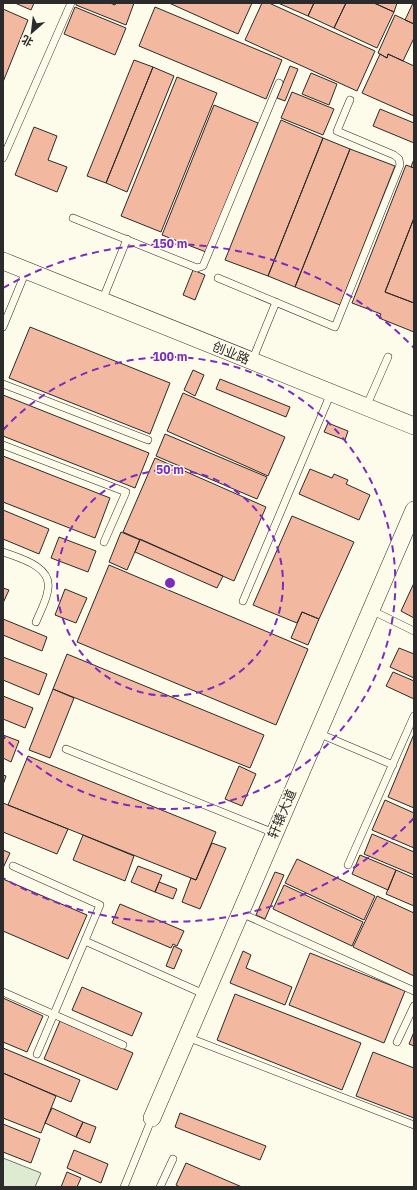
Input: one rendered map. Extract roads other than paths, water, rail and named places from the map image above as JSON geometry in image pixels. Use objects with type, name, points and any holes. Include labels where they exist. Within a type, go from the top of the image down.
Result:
[{"type":"street","name":"创业路","points":[[3,262],[414,426]]},
{"type":"street","name":"轩辕大道","points":[[152,1118],[204,994],[414,510]]},
{"type":"lane","points":[[3,158],[71,3]]},
{"type":"lane","points":[[73,218],[197,268],[203,266],[279,83]]},
{"type":"lane","points":[[218,278],[334,327],[400,165],[399,159],[394,155],[337,131],[350,100]]},
{"type":"lane","points":[[102,301],[127,239]]},
{"type":"lane","points":[[3,327],[26,271]]},
{"type":"lane","points":[[252,361],[276,302]]},
{"type":"lane","points":[[366,407],[388,357]]},
{"type":"lane","points":[[3,384],[148,440]]},
{"type":"lane","points":[[243,601],[331,393]]},
{"type":"lane","points":[[3,446],[126,492],[104,542]]},
{"type":"lane","points":[[3,552],[39,568],[47,581],[48,588],[36,622]]},
{"type":"lane","points":[[370,610],[414,631]]},
{"type":"lane","points":[[348,865],[414,716]]},
{"type":"lane","points":[[317,733],[392,765]]},
{"type":"lane","points":[[66,749],[274,833]]},
{"type":"lane","points":[[13,866],[100,905],[37,1054]]},
{"type":"lane","points":[[240,913],[414,991]]},
{"type":"lane","points":[[85,941],[204,994]]},
{"type":"lane","points":[[3,992],[123,1045]]},
{"type":"lane","points":[[397,1042],[414,1006]]},
{"type":"lane","points":[[186,1037],[414,1125]]},
{"type":"lane","points":[[124,1187],[152,1118]]},
{"type":"lane","points":[[160,1187],[173,1159]]}]
